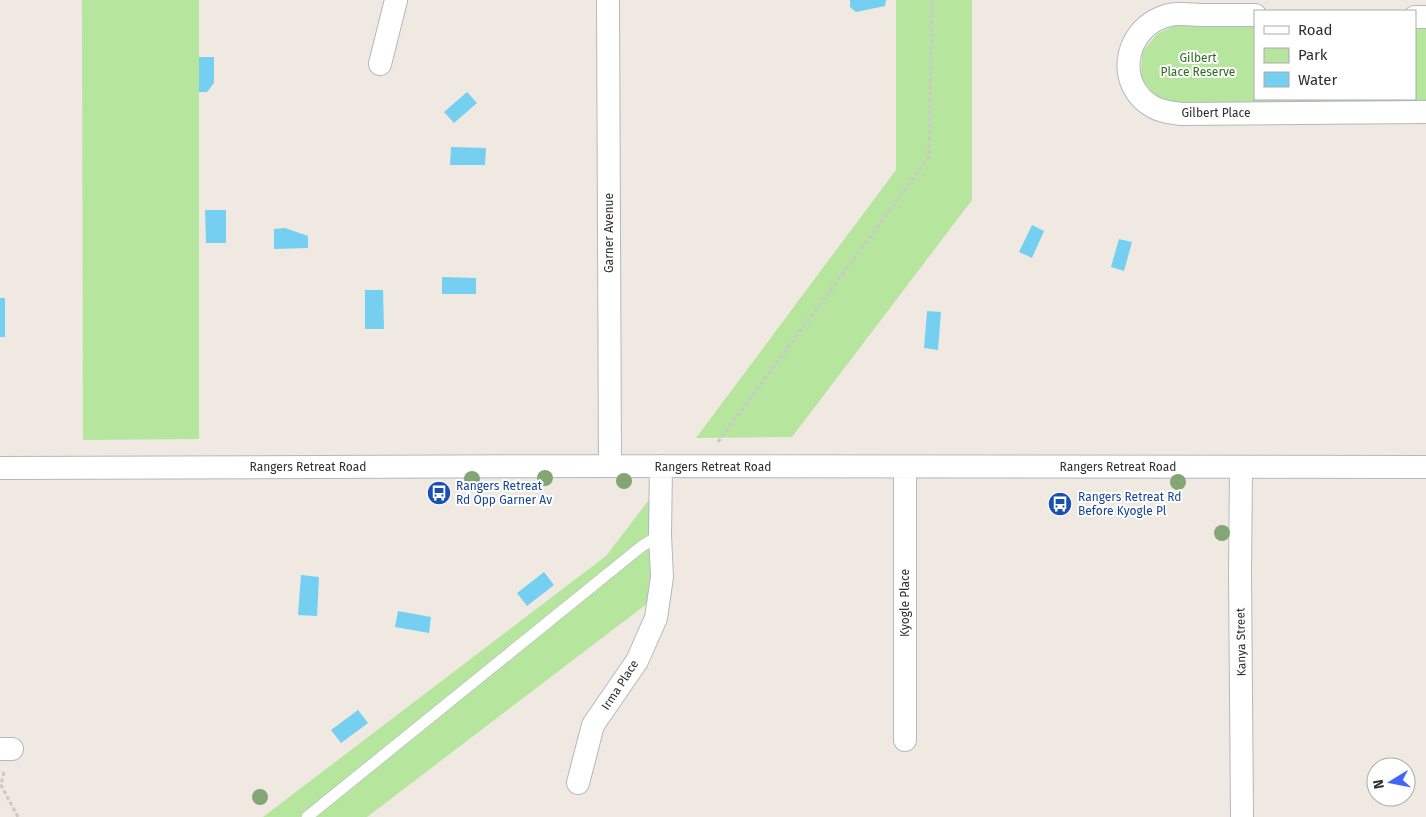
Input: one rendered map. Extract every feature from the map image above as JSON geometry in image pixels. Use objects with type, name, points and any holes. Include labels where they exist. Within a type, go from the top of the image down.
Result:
[{"type":"street","points":[[380,64],[396,0]]},
{"type":"street","name":"Garner Avenue","points":[[608,0],[610,466]]},
{"type":"street","name":"Gilbert Place","points":[[1254,15],[1176,14],[1161,17],[1147,25],[1136,36],[1130,51],[1128,67],[1132,82],[1140,96],[1152,106],[1166,112],[1182,114],[1426,112]]},
{"type":"street","name":"Rangers Retreat Road","points":[[0,468],[610,466],[1426,467]]},
{"type":"street","name":"Irma Place","points":[[578,783],[594,725],[637,661],[656,618],[662,577],[660,535],[661,466]]},
{"type":"street","name":"Kyogle Place","points":[[904,467],[905,740]]},
{"type":"street","name":"Kanya Street","points":[[1241,467],[1242,817]]},
{"type":"lane","points":[[307,817],[642,546],[660,535]]},
{"type":"path","points":[[700,466],[929,157],[932,0]]},
{"type":"path","points":[[6,749],[1,785],[18,817]]},
{"type":"green space","points":[[82,0],[199,0],[199,439],[83,440]]},
{"type":"green space","points":[[896,0],[972,0],[972,200],[792,437],[696,438],[896,170]]},
{"type":"green space","name":"Gilbert Place Reserve","points":[[1177,24],[1254,25],[1254,100],[1416,100],[1416,27],[1426,27],[1426,104],[1184,105],[1157,98],[1141,78],[1142,52],[1157,34]]},
{"type":"green space","points":[[658,488],[654,596],[648,603],[367,817],[263,817],[606,556]]},
{"type":"water","points":[[850,0],[886,0],[885,6],[856,12],[850,7]]},
{"type":"water","points":[[199,57],[214,57],[214,83],[207,92],[199,92]]},
{"type":"water","points":[[467,92],[477,103],[454,123],[444,112]]},
{"type":"water","points":[[451,147],[486,148],[485,165],[450,165]]},
{"type":"water","points":[[205,210],[226,210],[226,243],[206,243]]},
{"type":"water","points":[[1032,225],[1044,231],[1032,258],[1019,252]]},
{"type":"water","points":[[285,228],[308,236],[308,248],[274,249],[274,229]]},
{"type":"water","points":[[1119,239],[1132,242],[1124,271],[1111,267]]},
{"type":"water","points":[[442,277],[476,278],[476,294],[442,294]]},
{"type":"water","points":[[365,290],[383,290],[384,329],[365,329]]},
{"type":"water","points":[[0,298],[5,298],[5,337],[0,337]]},
{"type":"water","points":[[927,311],[941,312],[938,350],[924,348]]},
{"type":"water","points":[[544,572],[554,585],[527,606],[517,593]]},
{"type":"water","points":[[301,575],[319,577],[317,616],[298,615]]},
{"type":"water","points":[[398,611],[431,617],[429,633],[395,627]]},
{"type":"water","points":[[358,710],[368,723],[341,743],[331,730]]},
{"type":"place","name":"Rangers Retreat Rd Opp Garner Av","points":[[439,493]]},
{"type":"place","name":"Rangers Retreat Rd Before Kyogle Pl","points":[[1060,504]]}]
